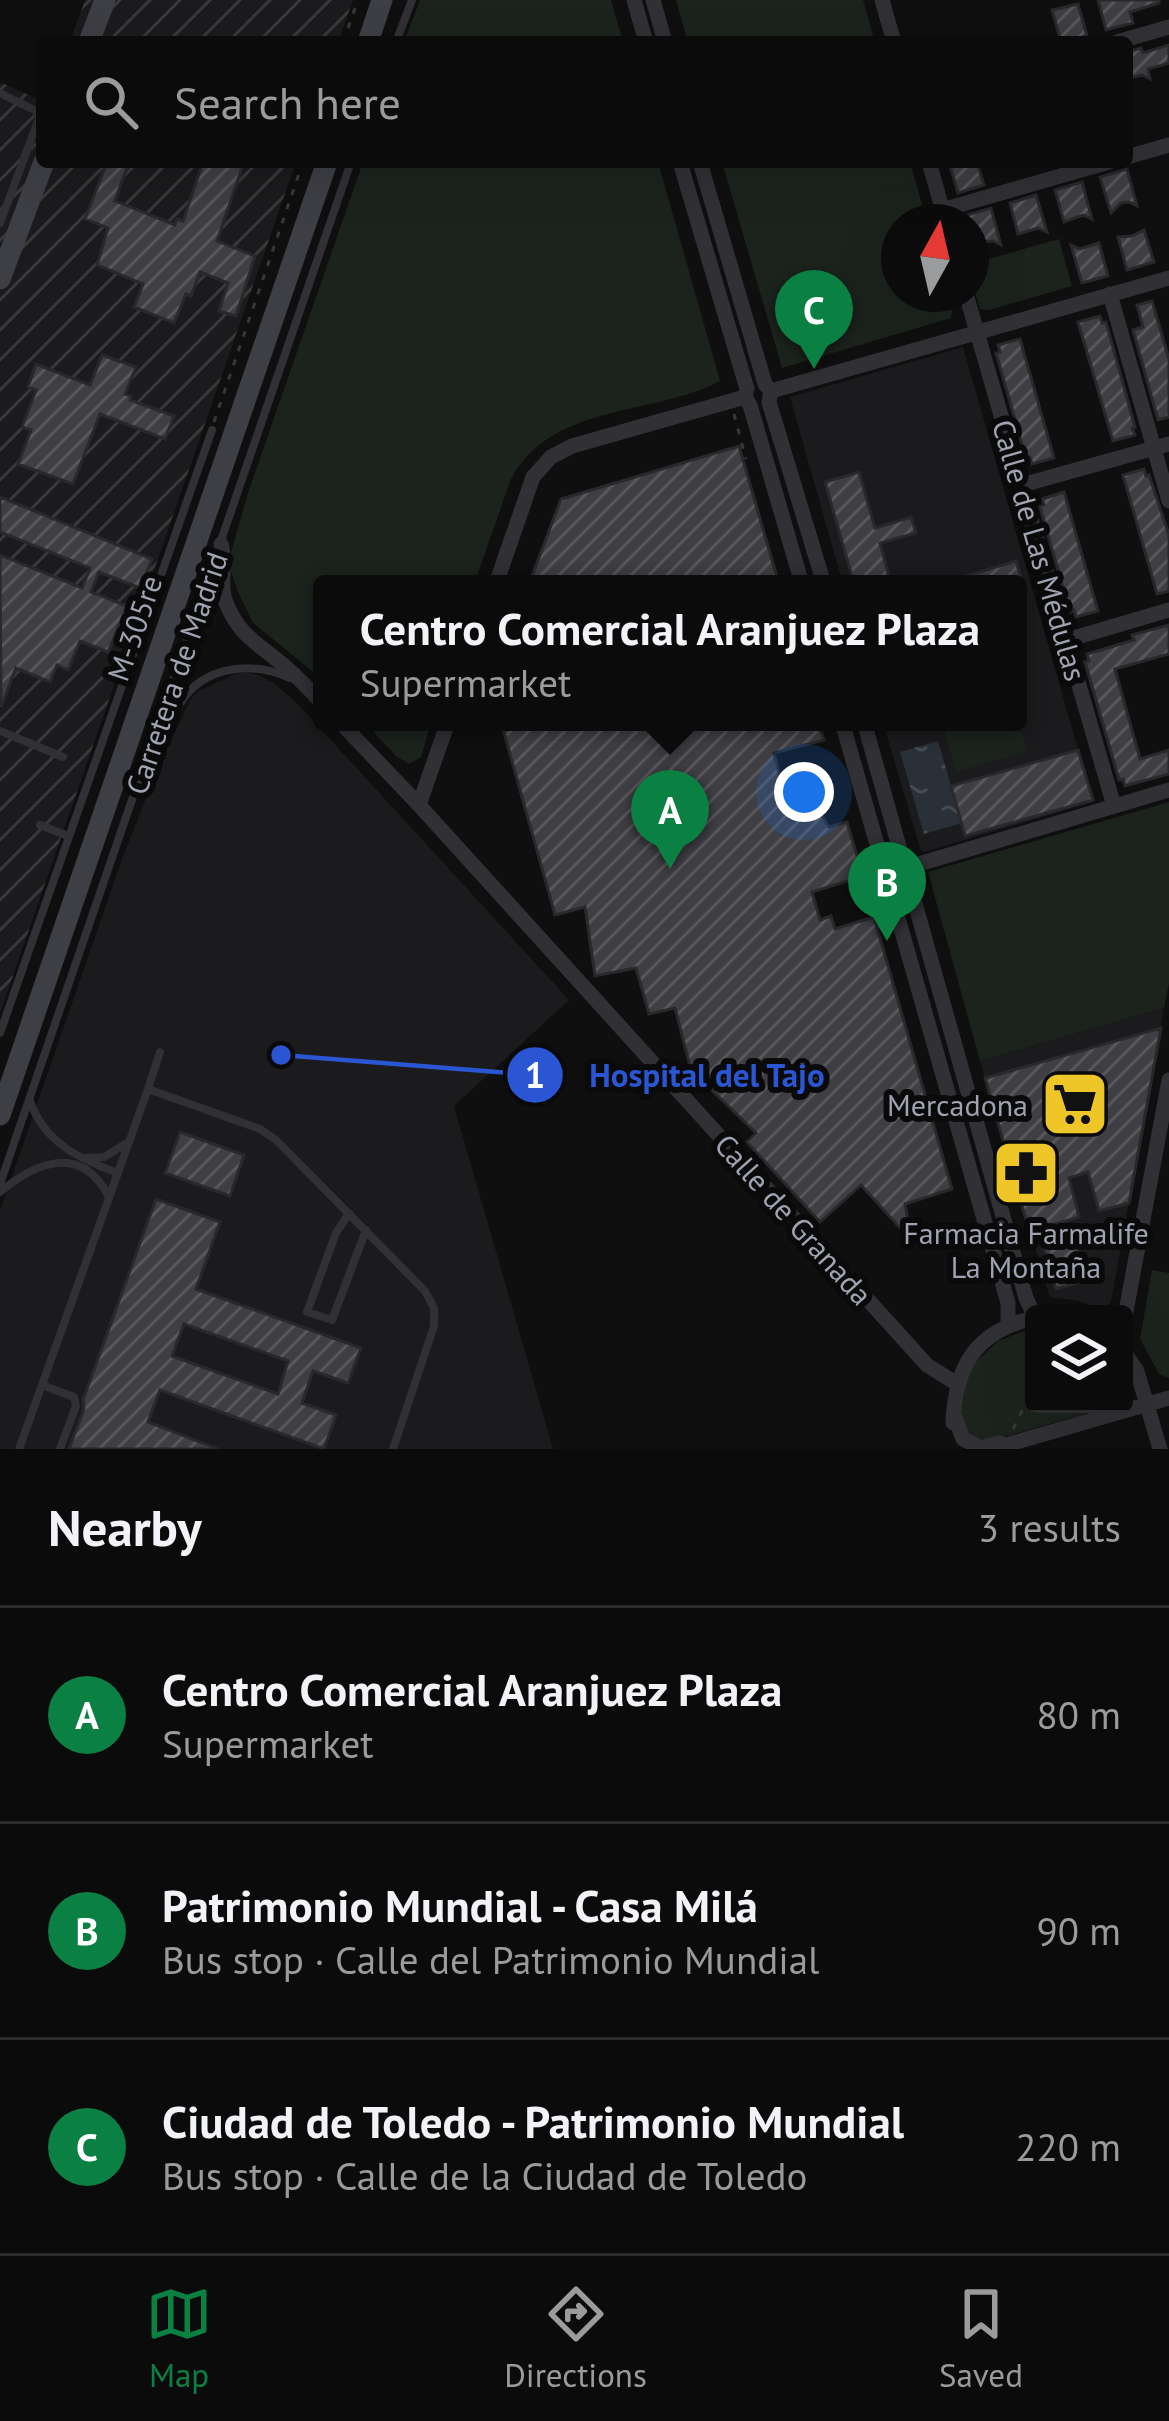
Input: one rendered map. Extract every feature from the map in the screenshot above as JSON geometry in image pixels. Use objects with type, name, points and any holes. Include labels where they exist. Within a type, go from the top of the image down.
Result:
[{"type":"main road","points":[[91,36],[105,0]]},
{"type":"main road","points":[[370,36],[382,0]]},
{"type":"main road","points":[[0,279],[42,168]]},
{"type":"main road","name":"M-305re","points":[[1,1110],[325,168]]},
{"type":"street","points":[[634,0],[644,36]]},
{"type":"street","points":[[653,0],[663,36]]},
{"type":"street","points":[[882,0],[892,36]]},
{"type":"street","points":[[1133,37],[1169,27]]},
{"type":"street","points":[[1133,155],[1169,145]]},
{"type":"street","points":[[682,168],[799,575]]},
{"type":"street","points":[[702,168],[821,575]]},
{"type":"street","points":[[930,168],[940,204]]},
{"type":"street","points":[[981,204],[1091,168]]},
{"type":"street","points":[[768,392],[1169,278]]},
{"type":"street","points":[[1110,294],[1161,446],[1169,501]]},
{"type":"street","name":"Calle de Las Médulas","points":[[971,312],[1114,806]]},
{"type":"street","points":[[499,575],[533,477],[550,457],[572,446],[747,397],[757,382],[768,392]]},
{"type":"street","points":[[1022,485],[1161,446]]},
{"type":"street","points":[[220,544],[224,555],[221,584],[237,626],[313,693]]},
{"type":"street","points":[[1066,640],[1169,610]]},
{"type":"street","name":"Calle de Granada","points":[[349,731],[927,1365],[957,1384]]},
{"type":"street","points":[[419,805],[445,731]]},
{"type":"street","points":[[845,731],[1008,1303],[1008,1326]]},
{"type":"street","points":[[866,731],[1029,1305]]},
{"type":"street","points":[[904,868],[1169,790]]},
{"type":"street","points":[[1127,1305],[1169,1080]]},
{"type":"street","points":[[959,1449],[952,1401],[964,1366],[977,1348],[1025,1320]]},
{"type":"street","points":[[1133,1369],[1160,1449]]},
{"type":"street","points":[[1098,1418],[1130,1402],[1138,1378]]},
{"type":"street","points":[[954,1414],[961,1435],[981,1448],[1006,1446],[1169,1398]]},
{"type":"lane","points":[[396,36],[409,0]]},
{"type":"lane","points":[[0,93],[36,110]]},
{"type":"lane","points":[[0,223],[36,129]]},
{"type":"lane","name":"Carretera de Madrid","points":[[0,1188],[349,168]]},
{"type":"lane","points":[[0,1033],[212,430]]},
{"type":"lane","points":[[140,778],[158,754],[184,698],[214,674],[262,669],[308,688]]},
{"type":"lane","points":[[0,731],[63,757]]},
{"type":"lane","points":[[40,825],[68,836]]},
{"type":"lane","points":[[19,1449],[160,1052]]},
{"type":"lane","points":[[148,1089],[260,1129],[276,1140],[414,1278],[434,1308],[434,1326],[393,1449]]},
{"type":"lane","points":[[30,1101],[36,1117],[65,1150],[118,1173]]},
{"type":"lane","points":[[82,1159],[104,1157],[128,1142]]},
{"type":"lane","points":[[0,1188],[27,1170],[58,1162],[99,1178],[109,1196]]},
{"type":"lane","points":[[349,1213],[336,1233],[307,1312],[332,1320],[366,1230]]},
{"type":"lane","points":[[42,1385],[74,1397],[76,1406],[60,1449]]},
{"type":"path","points":[[345,36],[358,0]]},
{"type":"path","points":[[212,430],[301,168]]},
{"type":"path","points":[[727,414],[733,413],[746,459]]},
{"type":"path","points":[[1006,1446],[1025,1405]]},
{"type":"shaded area","points":[[85,0],[353,0],[340,36],[72,36]]},
{"type":"shaded area","points":[[420,0],[611,0],[621,36],[406,36]]},
{"type":"shaded area","points":[[676,0],[863,0],[873,36],[686,36]]},
{"type":"shaded area","points":[[0,82],[36,98],[36,168],[294,168],[0,1013]]},
{"type":"shaded area","points":[[361,168],[660,168],[720,381],[577,424],[529,454],[511,479],[477,575],[313,575],[313,672],[253,623],[238,592],[230,556]]},
{"type":"shaded area","points":[[724,168],[912,168],[922,204],[881,204],[881,312],[952,312],[951,318],[782,368]]},
{"type":"shaded area","points":[[1059,239],[1072,286],[989,310],[989,259]]},
{"type":"shaded area","points":[[963,347],[1093,802],[921,851],[886,731],[1027,731],[1027,575],[840,575],[790,397]]},
{"type":"shaded area","points":[[233,675],[258,675],[297,703],[313,720],[313,731],[323,731],[569,1000],[454,1106],[553,1449],[0,1449],[0,1211],[156,773],[190,700]]},
{"type":"shaded area","points":[[372,731],[428,731],[421,757],[409,764]]},
{"type":"shaded area","points":[[945,731],[1021,731],[1027,751],[956,772]]},
{"type":"shaded area","points":[[1169,802],[1169,983],[1164,1008],[980,1061],[928,872]]},
{"type":"shaded area","points":[[1164,1008],[1109,1305],[1050,1297],[980,1061]]},
{"type":"shaded area","points":[[1152,1270],[1169,1273],[1169,1378],[1159,1374],[1140,1339]]},
{"type":"shaded area","points":[[1025,1330],[1025,1413],[1088,1413],[986,1442],[970,1440],[960,1411],[967,1377],[998,1341]]},
{"type":"water","points":[[938,741],[962,823],[924,834],[900,752]]},
{"type":"building","points":[[1098,0],[1159,3],[1130,12],[1133,23],[1106,30]]},
{"type":"building","points":[[1078,4],[1087,36],[1059,36],[1052,10]]},
{"type":"building","points":[[1169,45],[1169,63],[1148,69],[1150,79],[1133,77],[1133,50],[1141,48],[1143,53]]},
{"type":"building","points":[[105,168],[127,168],[115,201],[175,225],[177,219],[183,221],[201,168],[242,168],[217,241],[255,256],[236,316],[219,311],[228,283],[200,272],[174,323],[134,307],[143,284],[97,265],[108,228],[85,219]]},
{"type":"building","points":[[951,168],[979,168],[984,185],[958,193]]},
{"type":"building","points":[[1127,169],[1137,206],[1121,203],[1111,213],[1100,177]]},
{"type":"building","points":[[1082,182],[1092,219],[1083,215],[1064,222],[1055,190]]},
{"type":"building","points":[[1036,195],[1047,232],[1038,228],[1018,234],[1010,203]]},
{"type":"building","points":[[991,208],[1001,245],[989,242]]},
{"type":"building","points":[[1144,230],[1154,262],[1127,270],[1118,237]]},
{"type":"building","points":[[1099,243],[1108,276],[1082,283],[1071,245],[1080,249]]},
{"type":"building","points":[[1152,301],[1169,359],[1169,417],[1158,420],[1133,330],[1143,327],[1137,305]]},
{"type":"building","points":[[1100,316],[1106,322],[1135,427],[1135,435],[1113,441],[1078,322]]},
{"type":"building","points":[[1020,339],[1054,458],[1032,464],[1026,458],[996,353],[1000,352],[998,345]]},
{"type":"building","points":[[102,355],[136,367],[125,394],[130,400],[174,416],[165,439],[100,414],[73,484],[18,464],[31,430],[22,427],[36,390],[28,387],[36,364],[90,385]]},
{"type":"building","points":[[739,446],[776,575],[532,575],[561,499]]},
{"type":"building","points":[[1144,469],[1169,535],[1169,591],[1157,594],[1123,475]]},
{"type":"building","points":[[859,472],[875,528],[911,517],[916,533],[880,543],[889,575],[851,575],[825,482]]},
{"type":"building","points":[[1064,492],[1098,611],[1076,617],[1074,610],[1070,612],[1040,507],[1042,499]]},
{"type":"building","points":[[0,497],[152,559],[140,588],[99,572],[91,592],[127,606],[108,652],[80,641],[68,670],[57,665],[50,682],[16,668],[1,707],[0,555],[82,588],[90,568],[0,532]]},
{"type":"building","points":[[1016,561],[1020,575],[968,575]]},
{"type":"building","points":[[1169,625],[1169,654],[1115,669],[1140,759],[1169,750],[1169,774],[1125,786],[1119,780],[1085,662],[1089,661],[1087,654]]},
{"type":"building","points":[[504,731],[821,731],[824,740],[774,753],[785,795],[804,788],[829,827],[847,822],[863,876],[812,892],[820,920],[831,916],[835,929],[874,917],[952,1189],[905,1204],[912,1241],[861,1185],[820,1222],[747,1142],[756,1133],[691,1070],[675,1008],[649,1014],[636,968],[595,976],[585,907],[555,915]]},
{"type":"building","points":[[1078,750],[1093,800],[965,836],[951,786]]},
{"type":"building","points":[[1161,1028],[1129,1203],[1099,1211],[1088,1172],[1069,1178],[1079,1217],[1045,1227],[1046,1233],[1031,1237],[985,1078]]},
{"type":"building","points":[[180,1132],[244,1155],[230,1196],[165,1173]]},
{"type":"building","points":[[156,1199],[220,1222],[196,1289],[361,1348],[348,1383],[313,1371],[302,1403],[336,1415],[324,1449],[160,1390],[148,1422],[218,1449],[69,1449]],"holes":[[[184,1324],[288,1361],[278,1394],[172,1356]]]},
{"type":"building","points":[[1075,1233],[1088,1280],[1056,1289],[1041,1238]]},
{"type":"place","name":"Ciudad de Toledo - Patrimonio Mundial","points":[[814,369]]},
{"type":"place","name":"Centro Comercial Aranjuez Plaza","points":[[670,869]]},
{"type":"place","name":"Patrimonio Mundial - Casa Milá","points":[[887,941]]},
{"type":"place","name":"Hospital del Tajo","points":[[281,1055]]},
{"type":"place","name":"Mercadona","points":[[1075,1104]]},
{"type":"place","name":"Farmacia Farmalife La Montaña","points":[[1026,1173]]}]
